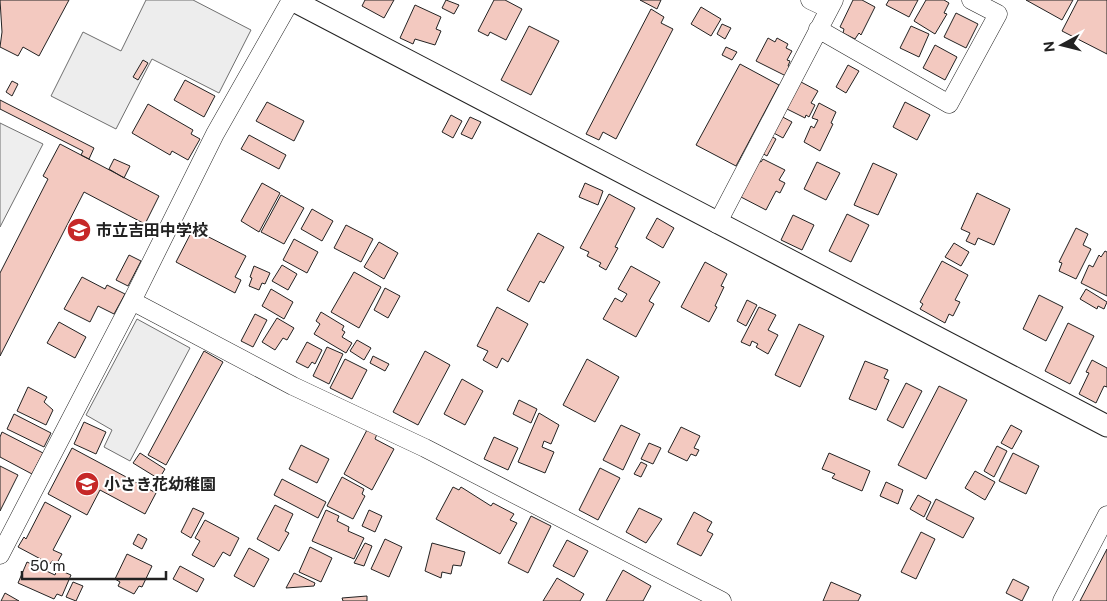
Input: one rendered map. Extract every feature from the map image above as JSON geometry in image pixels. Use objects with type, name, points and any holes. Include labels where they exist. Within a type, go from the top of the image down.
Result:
[{"type":"street","points":[[0,555],[132,301],[215,134],[292,0],[717,224],[1107,426]]},
{"type":"street","points":[[717,224],[831,4],[810,0]]},
{"type":"street","points":[[818,29],[949,104],[998,14],[971,0]]},
{"type":"street","points":[[132,301],[293,386],[425,448],[722,601]]},
{"type":"street","points":[[1062,601],[1107,515]]},
{"type":"shaded area","points":[[146,0],[193,0],[251,30],[219,93],[152,59],[116,129],[51,96],[83,32],[121,51]]},
{"type":"shaded area","points":[[0,123],[43,144],[0,227]]},
{"type":"shaded area","points":[[137,319],[190,348],[130,461],[104,447],[112,430],[86,415]]},
{"type":"building","points":[[0,0],[69,0],[39,56],[23,47],[18,56],[0,47],[2,32]]},
{"type":"building","points":[[365,0],[394,0],[384,18],[362,6]]},
{"type":"building","points":[[446,0],[459,5],[454,14],[442,8]]},
{"type":"building","points":[[494,0],[505,0],[522,9],[506,40],[490,32],[488,36],[478,31]]},
{"type":"building","points":[[640,0],[661,0],[657,9]]},
{"type":"building","points":[[853,0],[862,0],[875,7],[861,35],[859,33],[855,39],[843,33],[844,29],[840,27]]},
{"type":"building","points":[[889,0],[918,0],[909,17],[886,5]]},
{"type":"building","points":[[926,0],[944,0],[949,3],[944,13],[947,14],[935,34],[914,21]]},
{"type":"building","points":[[1026,0],[1073,0],[1062,20]]},
{"type":"building","points":[[1078,0],[1107,0],[1107,54],[1062,31]]},
{"type":"building","points":[[415,5],[441,17],[436,29],[441,31],[435,45],[415,39],[413,44],[400,38]]},
{"type":"building","points":[[701,7],[721,19],[711,36],[691,24]]},
{"type":"building","points":[[651,9],[664,17],[661,23],[673,29],[616,139],[603,132],[599,140],[586,134]]},
{"type":"building","points":[[956,13],[978,24],[966,48],[944,37]]},
{"type":"building","points":[[722,24],[731,28],[725,39],[717,34]]},
{"type":"building","points":[[529,26],[559,41],[531,95],[501,80]]},
{"type":"building","points":[[911,26],[929,34],[919,57],[900,48]]},
{"type":"building","points":[[768,38],[775,42],[777,38],[788,44],[786,48],[792,51],[787,60],[790,61],[788,66],[790,67],[786,76],[756,61]]},
{"type":"building","points":[[935,45],[957,57],[945,80],[923,68]]},
{"type":"building","points":[[726,47],[737,52],[732,60],[722,55]]},
{"type":"building","points":[[143,60],[148,63],[138,80],[133,77]]},
{"type":"building","points":[[740,64],[779,85],[736,166],[696,145]]},
{"type":"building","points":[[848,65],[859,71],[846,93],[836,87]]},
{"type":"building","points":[[185,80],[215,96],[204,117],[174,100]]},
{"type":"building","points":[[12,81],[18,84],[12,96],[6,92]]},
{"type":"building","points":[[801,82],[818,91],[811,103],[815,105],[809,117],[806,115],[805,118],[787,109],[788,107],[785,105]]},
{"type":"building","points":[[0,100],[94,148],[89,159],[81,155],[83,151],[0,109]]},
{"type":"building","points":[[267,102],[304,121],[294,141],[256,121]]},
{"type":"building","points":[[905,102],[930,115],[917,140],[893,127]]},
{"type":"building","points":[[819,103],[836,112],[831,123],[833,124],[820,151],[804,142],[811,126],[814,128],[818,120],[812,118]]},
{"type":"building","points":[[148,104],[193,130],[191,134],[200,139],[188,160],[172,151],[170,155],[132,133]]},
{"type":"building","points":[[451,115],[462,121],[453,138],[442,132]]},
{"type":"building","points":[[779,115],[792,122],[783,138],[770,131]]},
{"type":"building","points":[[470,117],[481,122],[472,139],[461,134]]},
{"type":"building","points":[[249,135],[286,155],[279,169],[241,149]]},
{"type":"building","points":[[769,135],[776,139],[767,156],[760,152]]},
{"type":"building","points":[[60,144],[159,196],[145,224],[84,192],[0,356],[0,273],[48,179],[43,176]]},
{"type":"building","points":[[114,159],[130,166],[124,178],[109,169]]},
{"type":"building","points":[[763,159],[785,170],[779,180],[785,183],[780,193],[776,191],[766,210],[739,196],[757,160],[761,162]]},
{"type":"building","points":[[817,162],[840,173],[826,200],[804,189]]},
{"type":"building","points":[[873,163],[897,174],[878,215],[854,205]]},
{"type":"building","points":[[262,183],[280,193],[259,232],[241,221]]},
{"type":"building","points":[[585,183],[603,191],[598,205],[579,197]]},
{"type":"building","points":[[977,193],[1010,209],[994,245],[978,238],[975,245],[966,241],[970,233],[961,229]]},
{"type":"building","points":[[609,194],[635,208],[615,247],[618,248],[606,270],[599,266],[601,263],[587,256],[589,252],[580,248]]},
{"type":"building","points":[[281,195],[304,208],[284,244],[261,232]]},
{"type":"building","points":[[312,209],[333,221],[322,241],[301,229]]},
{"type":"building","points":[[847,214],[869,225],[851,262],[829,251]]},
{"type":"building","points":[[793,215],[814,225],[802,250],[781,240]]},
{"type":"building","points":[[657,218],[674,228],[663,248],[646,238]]},
{"type":"building","points":[[346,225],[373,239],[361,262],[334,248]]},
{"type":"building","points":[[1076,228],[1088,234],[1083,245],[1091,249],[1076,279],[1059,271],[1062,263],[1059,262]]},
{"type":"building","points":[[193,229],[246,256],[235,277],[241,280],[235,293],[176,262]]},
{"type":"building","points":[[538,233],[564,247],[544,283],[540,281],[529,302],[507,290]]},
{"type":"building","points":[[294,239],[318,252],[307,273],[283,260]]},
{"type":"building","points":[[379,242],[398,253],[384,279],[364,267]]},
{"type":"building","points":[[954,243],[969,252],[961,266],[945,257]]},
{"type":"building","points":[[1105,251],[1107,252],[1107,296],[1081,283],[1089,265],[1093,267],[1099,255],[1101,257]]},
{"type":"building","points":[[129,255],[141,261],[128,286],[116,280]]},
{"type":"building","points":[[942,261],[968,275],[955,300],[960,302],[953,316],[949,314],[945,323],[920,309],[923,304],[920,302]]},
{"type":"building","points":[[705,262],[727,274],[721,286],[724,287],[715,306],[717,307],[709,322],[681,307]]},
{"type":"building","points":[[282,265],[297,274],[288,290],[272,281]]},
{"type":"building","points":[[254,266],[270,273],[265,284],[262,283],[259,290],[249,286]]},
{"type":"building","points":[[631,266],[660,282],[649,301],[654,304],[636,337],[603,319],[615,298],[622,302],[627,294],[618,289]]},
{"type":"building","points":[[354,272],[381,287],[359,328],[331,312]]},
{"type":"building","points":[[82,277],[105,289],[107,285],[125,294],[114,314],[98,306],[90,322],[64,309]]},
{"type":"building","points":[[385,288],[400,296],[388,318],[374,310]]},
{"type":"building","points":[[271,289],[293,302],[284,319],[262,306]]},
{"type":"building","points":[[1086,289],[1107,302],[1104,309],[1098,306],[1097,309],[1080,299]]},
{"type":"building","points":[[1039,295],[1063,307],[1046,341],[1023,329]]},
{"type":"building","points":[[747,300],[757,305],[746,326],[737,321]]},
{"type":"building","points":[[497,307],[528,324],[508,362],[502,358],[497,368],[483,360],[488,351],[477,346]]},
{"type":"building","points":[[759,307],[776,315],[768,330],[778,335],[768,354],[756,347],[758,344],[752,341],[750,346],[741,342]]},
{"type":"building","points":[[321,312],[344,326],[342,330],[345,332],[342,337],[352,343],[346,353],[314,334],[320,324],[316,321]]},
{"type":"building","points":[[255,314],[267,320],[253,347],[241,341]]},
{"type":"building","points":[[277,318],[294,328],[287,340],[283,338],[275,350],[262,342]]},
{"type":"building","points":[[59,322],[86,337],[75,358],[47,343]]},
{"type":"building","points":[[1068,323],[1094,336],[1070,384],[1045,371]]},
{"type":"building","points":[[799,324],[824,336],[800,387],[775,375]]},
{"type":"building","points":[[357,340],[371,348],[364,360],[350,351]]},
{"type":"building","points":[[307,342],[322,350],[315,364],[312,362],[308,368],[296,362]]},
{"type":"building","points":[[327,347],[343,354],[329,384],[313,376]]},
{"type":"building","points":[[204,351],[223,362],[166,465],[148,455]]},
{"type":"building","points":[[425,351],[450,365],[418,425],[393,412]]},
{"type":"building","points":[[373,356],[389,364],[385,371],[370,363]]},
{"type":"building","points":[[345,359],[367,370],[352,399],[330,388]]},
{"type":"building","points":[[587,359],[619,377],[595,422],[563,405]]},
{"type":"building","points":[[1092,360],[1107,368],[1107,387],[1104,386],[1096,403],[1079,394],[1089,373],[1086,372]]},
{"type":"building","points":[[865,361],[888,370],[884,378],[889,380],[876,410],[849,399]]},
{"type":"building","points":[[462,379],[483,391],[465,425],[444,414]]},
{"type":"building","points":[[906,383],[922,391],[903,428],[887,420]]},
{"type":"building","points":[[939,386],[967,400],[926,479],[898,465]]},
{"type":"building","points":[[28,387],[47,397],[44,402],[53,410],[46,425],[17,411]]},
{"type":"building","points":[[519,400],[537,409],[531,423],[513,414]]},
{"type":"building","points":[[539,413],[559,425],[551,444],[544,441],[542,447],[554,452],[545,473],[518,462]]},
{"type":"building","points":[[14,414],[51,433],[44,447],[7,429]]},
{"type":"building","points":[[84,422],[106,432],[96,454],[74,444]]},
{"type":"building","points":[[621,425],[640,434],[623,470],[603,460]]},
{"type":"building","points":[[1011,425],[1022,431],[1012,449],[1001,443]]},
{"type":"building","points":[[681,427],[700,436],[694,448],[699,450],[696,456],[691,454],[687,461],[668,452]]},
{"type":"building","points":[[368,428],[377,434],[375,439],[394,449],[372,490],[344,474]]},
{"type":"building","points":[[2,432],[43,453],[32,474],[0,457],[0,437]]},
{"type":"building","points":[[494,437],[518,448],[508,470],[484,459]]},
{"type":"building","points":[[649,443],[661,448],[653,464],[641,459]]},
{"type":"building","points":[[301,445],[329,459],[317,483],[289,469]]},
{"type":"building","points":[[997,446],[1007,451],[994,477],[984,471]]},
{"type":"building","points":[[72,448],[156,493],[145,514],[100,490],[87,515],[48,494]]},
{"type":"building","points":[[140,453],[165,469],[159,479],[133,463]]},
{"type":"building","points":[[829,453],[870,471],[862,491],[832,478],[835,474],[822,469]]},
{"type":"building","points":[[1013,453],[1039,466],[1026,494],[999,481]]},
{"type":"building","points":[[641,462],[647,465],[641,477],[634,474]]},
{"type":"building","points":[[0,466],[18,475],[0,511]]},
{"type":"building","points":[[600,468],[620,478],[598,520],[579,510]]},
{"type":"building","points":[[975,471],[995,482],[985,500],[965,488]]},
{"type":"building","points":[[342,477],[364,489],[362,494],[365,496],[353,519],[327,506]]},
{"type":"building","points":[[282,479],[326,502],[318,518],[274,495]]},
{"type":"building","points":[[886,482],[903,490],[898,504],[880,496]]},
{"type":"building","points":[[453,487],[459,490],[461,487],[491,506],[493,503],[514,514],[510,520],[517,523],[500,554],[436,519]]},
{"type":"building","points":[[918,495],[931,502],[924,517],[910,509]]},
{"type":"building","points":[[936,499],[974,518],[963,538],[926,519]]},
{"type":"building","points":[[45,502],[71,516],[53,550],[62,554],[57,563],[52,561],[50,564],[18,547],[24,537],[26,539]]},
{"type":"building","points":[[275,505],[293,514],[285,531],[289,533],[279,551],[257,539]]},
{"type":"building","points":[[193,508],[204,513],[191,538],[181,532]]},
{"type":"building","points":[[639,508],[662,519],[646,543],[626,532]]},
{"type":"building","points":[[326,510],[339,516],[337,521],[349,527],[348,531],[364,538],[354,559],[312,541]]},
{"type":"building","points":[[369,510],[382,516],[375,532],[362,526]]},
{"type":"building","points":[[694,512],[712,522],[707,531],[713,534],[701,556],[677,544]]},
{"type":"building","points":[[531,516],[551,526],[528,573],[508,563]]},
{"type":"building","points":[[205,520],[239,538],[230,556],[223,552],[214,567],[192,555],[200,541],[195,538]]},
{"type":"building","points":[[921,532],[935,539],[916,579],[901,572]]},
{"type":"building","points":[[138,534],[147,539],[142,549],[133,544]]},
{"type":"building","points":[[385,539],[402,547],[389,577],[371,569]]},
{"type":"building","points":[[567,540],[588,551],[574,577],[553,566]]},
{"type":"building","points":[[365,543],[372,546],[364,566],[354,563]]},
{"type":"building","points":[[432,543],[465,552],[461,566],[453,565],[451,574],[442,572],[441,578],[425,571]]},
{"type":"building","points":[[310,547],[332,558],[321,582],[299,572]]},
{"type":"building","points":[[249,548],[269,559],[254,587],[234,576]]},
{"type":"building","points":[[1107,549],[1107,601],[1080,601]]},
{"type":"building","points":[[127,554],[152,566],[142,587],[139,586],[134,594],[118,586],[120,582],[115,579]]},
{"type":"building","points":[[27,562],[55,575],[57,569],[71,575],[62,596],[57,594],[54,599],[18,583]]},
{"type":"building","points":[[180,566],[204,579],[197,592],[173,579]]},
{"type":"building","points":[[623,570],[651,586],[643,601],[606,601]]},
{"type":"building","points":[[294,573],[315,583],[314,586],[286,588]]},
{"type":"building","points":[[557,578],[584,594],[580,601],[543,601]]},
{"type":"building","points":[[1013,579],[1029,587],[1022,601],[1006,593]]},
{"type":"building","points":[[73,582],[83,586],[76,601],[66,597]]},
{"type":"building","points":[[831,582],[861,595],[858,601],[823,601]]},
{"type":"building","points":[[5,593],[19,601],[1,601]]},
{"type":"building","points":[[367,596],[367,601],[343,601],[342,598]]},
{"type":"place","name":"市立吉田中学校","points":[[79,230]]},
{"type":"place","name":"小さき花幼稚園","points":[[87,484]]}]
